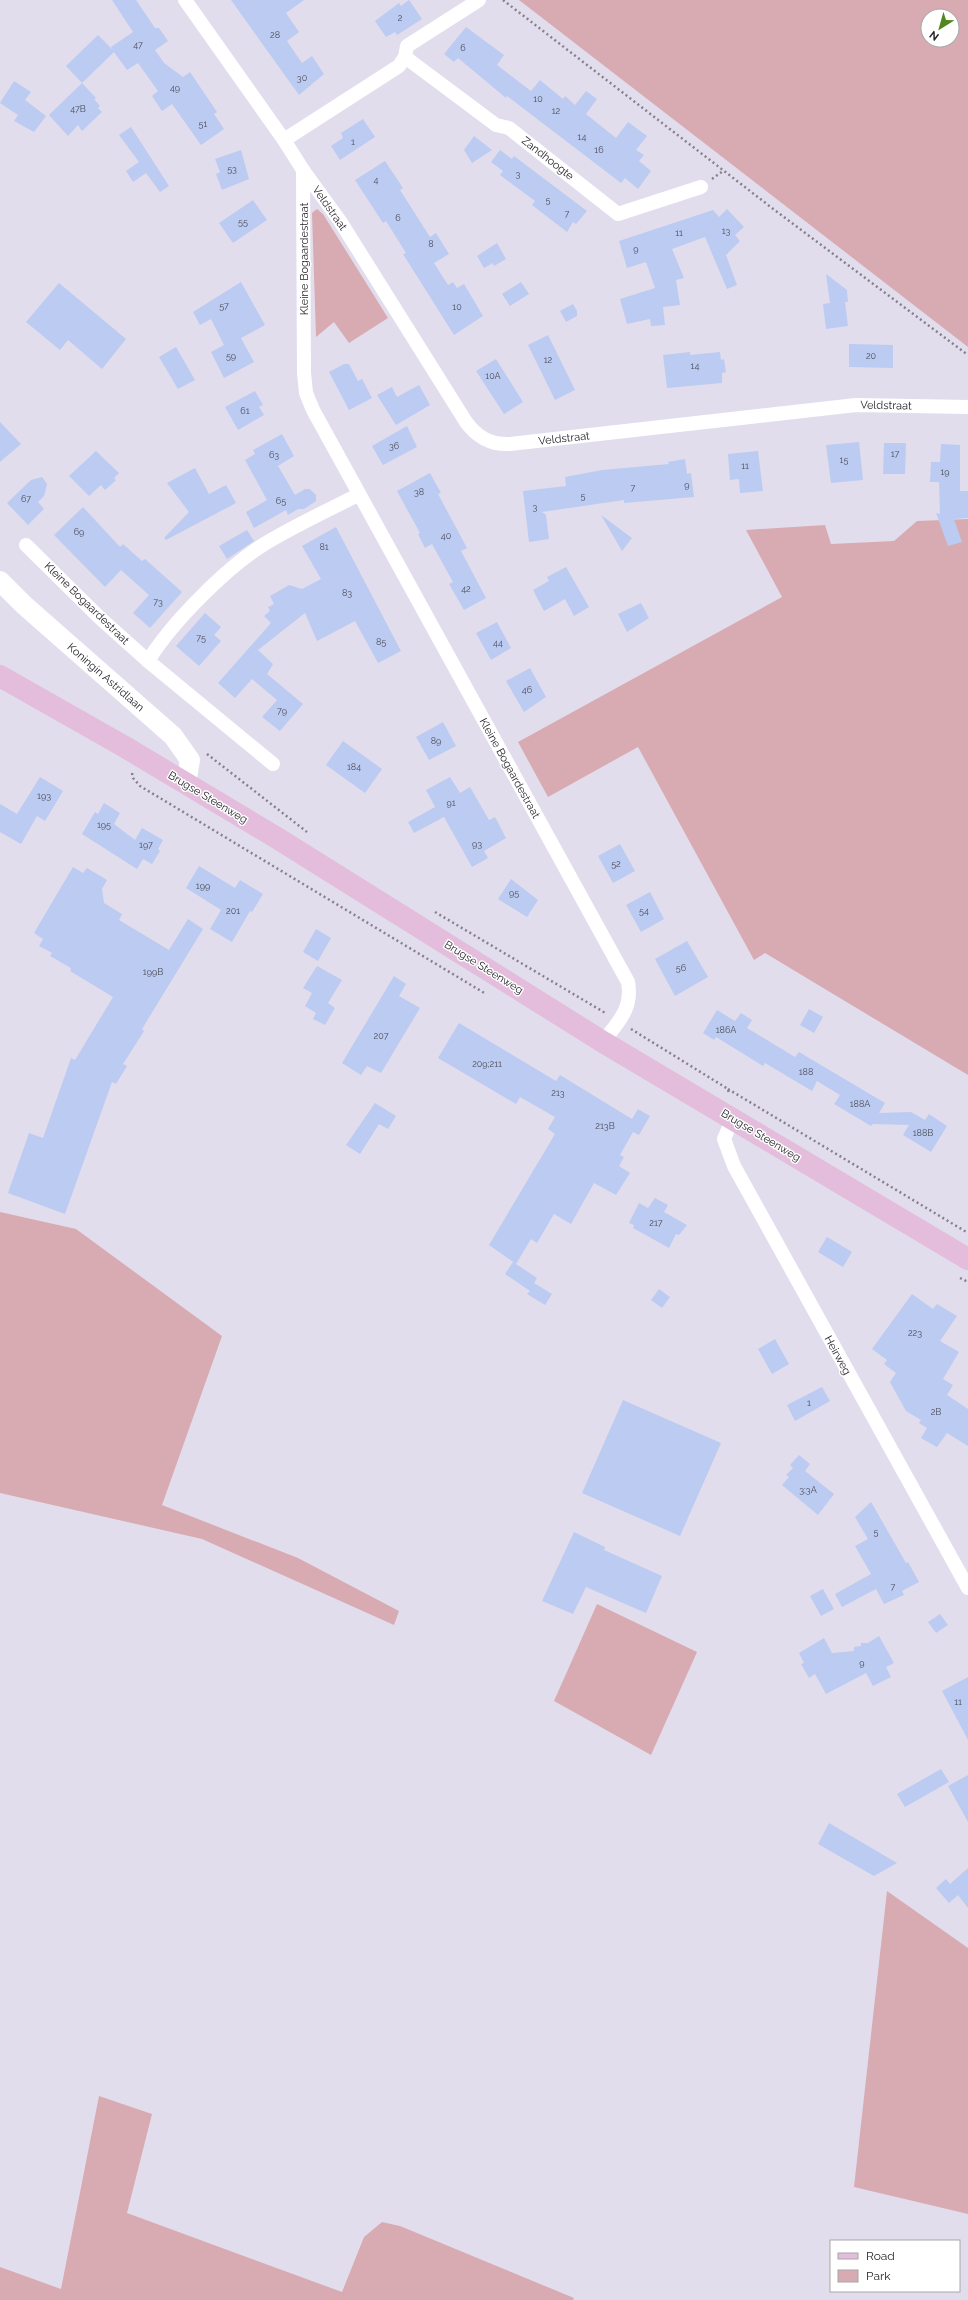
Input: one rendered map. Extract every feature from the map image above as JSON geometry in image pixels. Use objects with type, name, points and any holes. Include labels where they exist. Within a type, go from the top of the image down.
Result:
[{"type":"main road","name":"Koningin Astridlaan","points":[[0,581],[24,605],[173,736],[190,760],[186,784]]},
{"type":"main road","name":"Brugse Steenweg","points":[[0,676],[125,747],[289,846],[603,1042],[968,1259]]},
{"type":"street","points":[[185,0],[284,140],[303,170]]},
{"type":"street","points":[[284,140],[399,66],[405,57],[407,46],[479,0]]},
{"type":"street","name":"Zandhoogte","points":[[405,57],[496,125],[509,128],[618,214],[701,187]]},
{"type":"street","name":"Veldstraat","points":[[303,170],[340,221],[472,431],[490,442],[510,444],[856,405],[968,407]]},
{"type":"street","name":"Kleine Bogaardestraat","points":[[303,170],[304,373],[306,393],[358,495],[628,982],[631,996],[627,1009],[603,1042]]},
{"type":"street","points":[[148,661],[185,614],[227,574],[265,544],[358,495]]},
{"type":"street","name":"Kleine Bogaardestraat","points":[[26,545],[100,618],[148,661],[273,764]]},
{"type":"street","name":"Heirweg","points":[[732,1118],[724,1139],[734,1166],[968,1588]]},
{"type":"path","points":[[503,0],[772,208],[968,355]]},
{"type":"path","points":[[125,747],[133,778],[140,786],[490,996]]},
{"type":"path","points":[[205,752],[312,835]]},
{"type":"path","points":[[430,909],[619,1021],[728,1089],[968,1233]]},
{"type":"path","points":[[728,1089],[732,1118]]},
{"type":"green space","points":[[519,0],[968,0],[968,347]]},
{"type":"green space","points":[[317,209],[323,214],[388,318],[349,343],[334,322],[316,337],[312,213]]},
{"type":"green space","points":[[968,519],[968,1075],[765,953],[754,960],[638,747],[548,797],[518,742],[782,597],[746,530],[825,525],[831,544],[894,541],[917,521]]},
{"type":"green space","points":[[0,1212],[76,1229],[222,1336],[162,1505],[298,1558],[399,1611],[394,1625],[202,1539],[0,1493]]},
{"type":"green space","points":[[597,1604],[697,1652],[651,1755],[554,1701]]},
{"type":"green space","points":[[887,1891],[968,1948],[968,2214],[854,2187]]},
{"type":"green space","points":[[99,2096],[152,2114],[127,2213],[342,2292],[364,2237],[382,2222],[400,2226],[574,2298],[573,2300],[0,2300],[0,2267],[61,2289]]},
{"type":"building","points":[[112,0],[136,0],[155,28],[159,28],[168,41],[155,50],[164,63],[183,77],[190,72],[217,112],[214,114],[224,129],[201,145],[172,104],[162,111],[152,96],[158,91],[138,63],[127,70],[114,52],[82,83],[66,66],[98,35],[113,50],[111,47],[133,32]]},
{"type":"building","points":[[231,0],[304,0],[286,13],[299,32],[287,41],[302,63],[312,56],[324,74],[299,95]]},
{"type":"building","points":[[409,0],[422,19],[397,35],[395,32],[386,37],[375,21],[399,3],[401,6]]},
{"type":"building","points":[[466,27],[504,55],[497,65],[531,91],[540,80],[563,99],[565,96],[575,105],[586,91],[597,99],[586,114],[616,138],[628,122],[647,136],[636,150],[644,155],[639,161],[651,171],[638,189],[625,178],[621,183],[507,96],[506,98],[458,58],[454,62],[444,54]]},
{"type":"building","points":[[14,81],[31,92],[25,100],[46,116],[34,132],[14,121],[18,115],[0,103]]},
{"type":"building","points":[[82,83],[96,98],[94,99],[100,106],[98,108],[102,112],[82,131],[78,125],[68,136],[49,115]]},
{"type":"building","points":[[363,119],[375,137],[340,160],[331,146],[343,138],[341,133]]},
{"type":"building","points":[[131,127],[169,186],[160,192],[146,173],[133,182],[126,171],[139,162],[119,135]]},
{"type":"building","points":[[474,136],[492,150],[472,163],[464,150]]},
{"type":"building","points":[[241,150],[249,179],[222,190],[216,174],[220,172],[215,159]]},
{"type":"building","points":[[500,150],[512,159],[514,156],[587,211],[576,224],[573,222],[567,232],[532,205],[535,201],[500,175],[503,171],[491,162]]},
{"type":"building","points":[[385,161],[403,188],[400,190],[430,237],[436,233],[449,254],[434,263],[448,285],[453,282],[457,288],[464,284],[483,316],[454,335],[403,254],[406,253],[386,221],[383,223],[355,180]]},
{"type":"building","points":[[253,200],[267,220],[233,243],[219,223]]},
{"type":"building","points":[[727,209],[744,227],[735,235],[740,241],[726,255],[737,285],[727,289],[705,237],[672,249],[684,278],[676,280],[680,305],[663,307],[665,325],[651,326],[650,319],[627,324],[620,299],[655,288],[646,262],[627,268],[619,241],[713,210],[719,217]]},
{"type":"building","points":[[497,243],[506,259],[494,266],[493,263],[484,268],[477,256]]},
{"type":"building","points":[[826,274],[847,290],[848,302],[845,302],[848,326],[826,329],[823,304],[830,303]]},
{"type":"building","points":[[241,282],[265,325],[241,338],[254,362],[224,378],[211,352],[224,345],[211,319],[200,325],[193,312]]},
{"type":"building","points":[[521,282],[529,294],[510,306],[502,294]]},
{"type":"building","points":[[59,283],[126,339],[102,369],[68,340],[60,350],[26,322]]},
{"type":"building","points":[[573,304],[577,311],[577,316],[566,322],[560,311]]},
{"type":"building","points":[[548,335],[575,390],[555,400],[528,345]]},
{"type":"building","points":[[849,344],[893,345],[893,368],[849,367]]},
{"type":"building","points":[[176,347],[195,380],[178,389],[159,357]]},
{"type":"building","points":[[690,352],[690,355],[720,352],[721,360],[724,359],[726,372],[722,373],[722,383],[667,388],[663,355]]},
{"type":"building","points":[[496,359],[523,402],[504,414],[476,371]]},
{"type":"building","points":[[344,364],[349,364],[358,381],[362,379],[372,398],[349,410],[329,372]]},
{"type":"building","points":[[419,385],[430,405],[396,425],[377,395],[392,387],[397,397]]},
{"type":"building","points":[[255,391],[263,405],[259,407],[264,415],[238,430],[225,407]]},
{"type":"building","points":[[0,422],[21,444],[0,462]]},
{"type":"building","points":[[407,426],[417,447],[383,465],[372,446]]},
{"type":"building","points":[[282,434],[294,456],[278,466],[295,495],[305,489],[310,489],[316,495],[316,501],[304,509],[298,509],[288,515],[286,510],[254,528],[246,512],[267,500],[245,460],[255,454],[253,450]]},
{"type":"building","points":[[859,442],[863,480],[831,483],[826,445]]},
{"type":"building","points":[[884,443],[906,443],[905,474],[883,474]]},
{"type":"building","points":[[941,444],[960,445],[960,491],[968,491],[968,518],[954,519],[962,542],[948,546],[936,513],[940,514],[939,482],[930,482],[931,462],[940,462]]},
{"type":"building","points":[[96,451],[119,473],[114,478],[116,480],[105,490],[101,485],[89,496],[69,476]]},
{"type":"building","points":[[758,451],[763,491],[740,493],[739,479],[730,480],[728,454]]},
{"type":"building","points":[[685,459],[687,474],[691,473],[694,497],[624,503],[624,500],[542,512],[546,515],[549,539],[529,542],[523,491],[566,486],[565,477],[602,470],[669,464],[668,462]]},
{"type":"building","points":[[195,468],[209,494],[226,485],[236,503],[166,540],[164,538],[189,512],[167,483]]},
{"type":"building","points":[[430,473],[441,493],[438,494],[467,548],[461,551],[486,598],[464,610],[449,584],[453,582],[432,544],[425,548],[418,534],[420,533],[397,491]]},
{"type":"building","points":[[42,477],[47,484],[44,496],[38,502],[44,509],[28,525],[7,503],[31,480]]},
{"type":"building","points":[[83,507],[120,547],[123,544],[142,561],[145,559],[182,592],[150,628],[133,613],[149,595],[121,570],[105,587],[54,535]]},
{"type":"building","points":[[601,515],[632,538],[622,551]]},
{"type":"building","points":[[336,527],[401,651],[378,663],[355,621],[317,641],[305,613],[258,650],[273,664],[267,674],[303,704],[280,731],[262,717],[277,700],[252,679],[235,698],[218,683],[271,623],[264,616],[270,611],[268,607],[274,604],[270,596],[289,585],[302,589],[321,579],[302,546]]},
{"type":"building","points":[[247,530],[254,541],[227,559],[219,546]]},
{"type":"building","points":[[566,567],[589,607],[574,616],[565,599],[544,611],[533,590],[549,581],[547,577]]},
{"type":"building","points":[[641,603],[649,618],[627,632],[618,614]]},
{"type":"building","points":[[205,613],[221,627],[214,635],[221,641],[199,666],[176,646]]},
{"type":"building","points":[[497,622],[511,648],[491,660],[476,633]]},
{"type":"building","points":[[530,668],[546,697],[524,712],[506,681]]},
{"type":"building","points":[[443,722],[456,746],[429,760],[416,737]]},
{"type":"building","points":[[343,741],[382,769],[365,793],[326,765]]},
{"type":"building","points":[[40,777],[63,791],[45,821],[37,816],[21,844],[0,832],[0,804],[17,814]]},
{"type":"building","points":[[450,777],[460,793],[470,787],[489,820],[495,817],[506,838],[484,851],[488,858],[472,867],[444,817],[414,833],[408,822],[435,807],[426,790]]},
{"type":"building","points":[[104,803],[120,813],[114,824],[135,840],[142,828],[163,840],[158,849],[160,851],[152,864],[143,859],[137,869],[82,834],[95,812],[98,814]]},
{"type":"building","points":[[620,844],[635,871],[613,883],[598,856]]},
{"type":"building","points":[[199,866],[235,888],[240,880],[263,894],[252,912],[250,911],[232,942],[210,929],[221,910],[186,888]]},
{"type":"building","points":[[73,867],[83,873],[87,868],[107,880],[102,889],[104,903],[122,914],[119,920],[169,950],[188,919],[203,929],[142,1029],[144,1031],[123,1064],[127,1066],[116,1084],[112,1082],[65,1214],[8,1193],[29,1133],[43,1138],[71,1058],[75,1060],[113,997],[70,971],[71,968],[50,956],[52,953],[39,946],[43,939],[34,933]]},
{"type":"building","points":[[511,879],[538,900],[527,917],[498,899]]},
{"type":"building","points":[[650,892],[664,919],[641,932],[626,905]]},
{"type":"building","points":[[316,929],[331,938],[318,961],[303,952]]},
{"type":"building","points":[[687,941],[708,977],[675,996],[655,959]]},
{"type":"building","points":[[317,966],[342,980],[328,1003],[335,1008],[325,1025],[313,1019],[316,1013],[305,1006],[312,993],[303,988]]},
{"type":"building","points":[[394,976],[406,984],[399,996],[420,1008],[381,1073],[367,1066],[361,1075],[342,1063]]},
{"type":"building","points":[[809,1009],[823,1017],[814,1033],[800,1025]]},
{"type":"building","points":[[717,1010],[735,1021],[741,1013],[752,1020],[747,1028],[795,1057],[799,1052],[885,1103],[879,1113],[911,1112],[925,1120],[929,1114],[947,1126],[931,1152],[903,1135],[909,1125],[873,1124],[871,1126],[834,1104],[840,1095],[817,1081],[812,1091],[765,1063],[763,1066],[716,1037],[714,1040],[703,1033]]},
{"type":"building","points":[[459,1023],[556,1081],[560,1075],[632,1119],[638,1109],[650,1116],[639,1135],[633,1132],[620,1155],[624,1157],[619,1166],[630,1173],[616,1195],[594,1183],[571,1224],[554,1214],[537,1243],[531,1239],[516,1264],[489,1245],[555,1134],[548,1129],[555,1117],[520,1097],[516,1104],[438,1058]]},
{"type":"building","points":[[375,1103],[396,1116],[388,1129],[379,1124],[360,1154],[346,1145]]},
{"type":"building","points":[[655,1198],[668,1205],[664,1212],[687,1225],[679,1235],[676,1234],[669,1248],[633,1228],[634,1225],[629,1223],[639,1203],[648,1208]]},
{"type":"building","points":[[827,1237],[852,1252],[843,1267],[818,1252]]},
{"type":"building","points":[[513,1262],[537,1278],[534,1283],[552,1294],[545,1305],[527,1294],[530,1291],[505,1274]]},
{"type":"building","points":[[659,1289],[670,1297],[662,1308],[651,1300]]},
{"type":"building","points":[[912,1294],[933,1309],[937,1304],[957,1316],[940,1341],[959,1352],[943,1379],[953,1385],[947,1395],[968,1409],[968,1446],[947,1433],[937,1447],[921,1438],[927,1428],[919,1423],[921,1420],[906,1411],[890,1382],[896,1373],[884,1364],[887,1360],[872,1349]]},
{"type":"building","points":[[775,1339],[789,1364],[772,1374],[758,1349]]},
{"type":"building","points":[[822,1387],[830,1401],[795,1421],[787,1405]]},
{"type":"building","points":[[623,1400],[721,1443],[680,1536],[582,1493]]},
{"type":"building","points":[[799,1455],[810,1464],[805,1471],[834,1494],[818,1515],[782,1485],[789,1477],[786,1475],[793,1468],[790,1465]]},
{"type":"building","points":[[871,1502],[906,1563],[908,1562],[919,1582],[902,1591],[904,1595],[884,1604],[876,1589],[842,1607],[835,1594],[871,1574],[855,1546],[868,1539],[855,1517]]},
{"type":"building","points":[[574,1532],[605,1547],[604,1550],[662,1576],[646,1613],[586,1587],[573,1614],[542,1601]]},
{"type":"building","points":[[823,1589],[834,1609],[821,1616],[810,1596]]},
{"type":"building","points":[[940,1614],[948,1625],[936,1633],[928,1622]]},
{"type":"building","points":[[879,1636],[894,1663],[886,1667],[891,1677],[873,1686],[866,1673],[826,1694],[815,1674],[809,1678],[801,1664],[804,1663],[799,1653],[824,1638],[832,1653],[854,1651],[854,1647],[861,1646],[861,1643],[868,1643]]},
{"type":"building","points":[[968,1677],[968,1740],[942,1691]]},
{"type":"building","points":[[941,1769],[949,1782],[905,1807],[897,1794]]},
{"type":"building","points":[[968,1775],[968,1822],[948,1786]]},
{"type":"building","points":[[829,1823],[897,1863],[874,1876],[818,1844]]},
{"type":"building","points":[[968,1868],[968,1908],[958,1895],[949,1903],[936,1888],[946,1879],[950,1884]]}]
